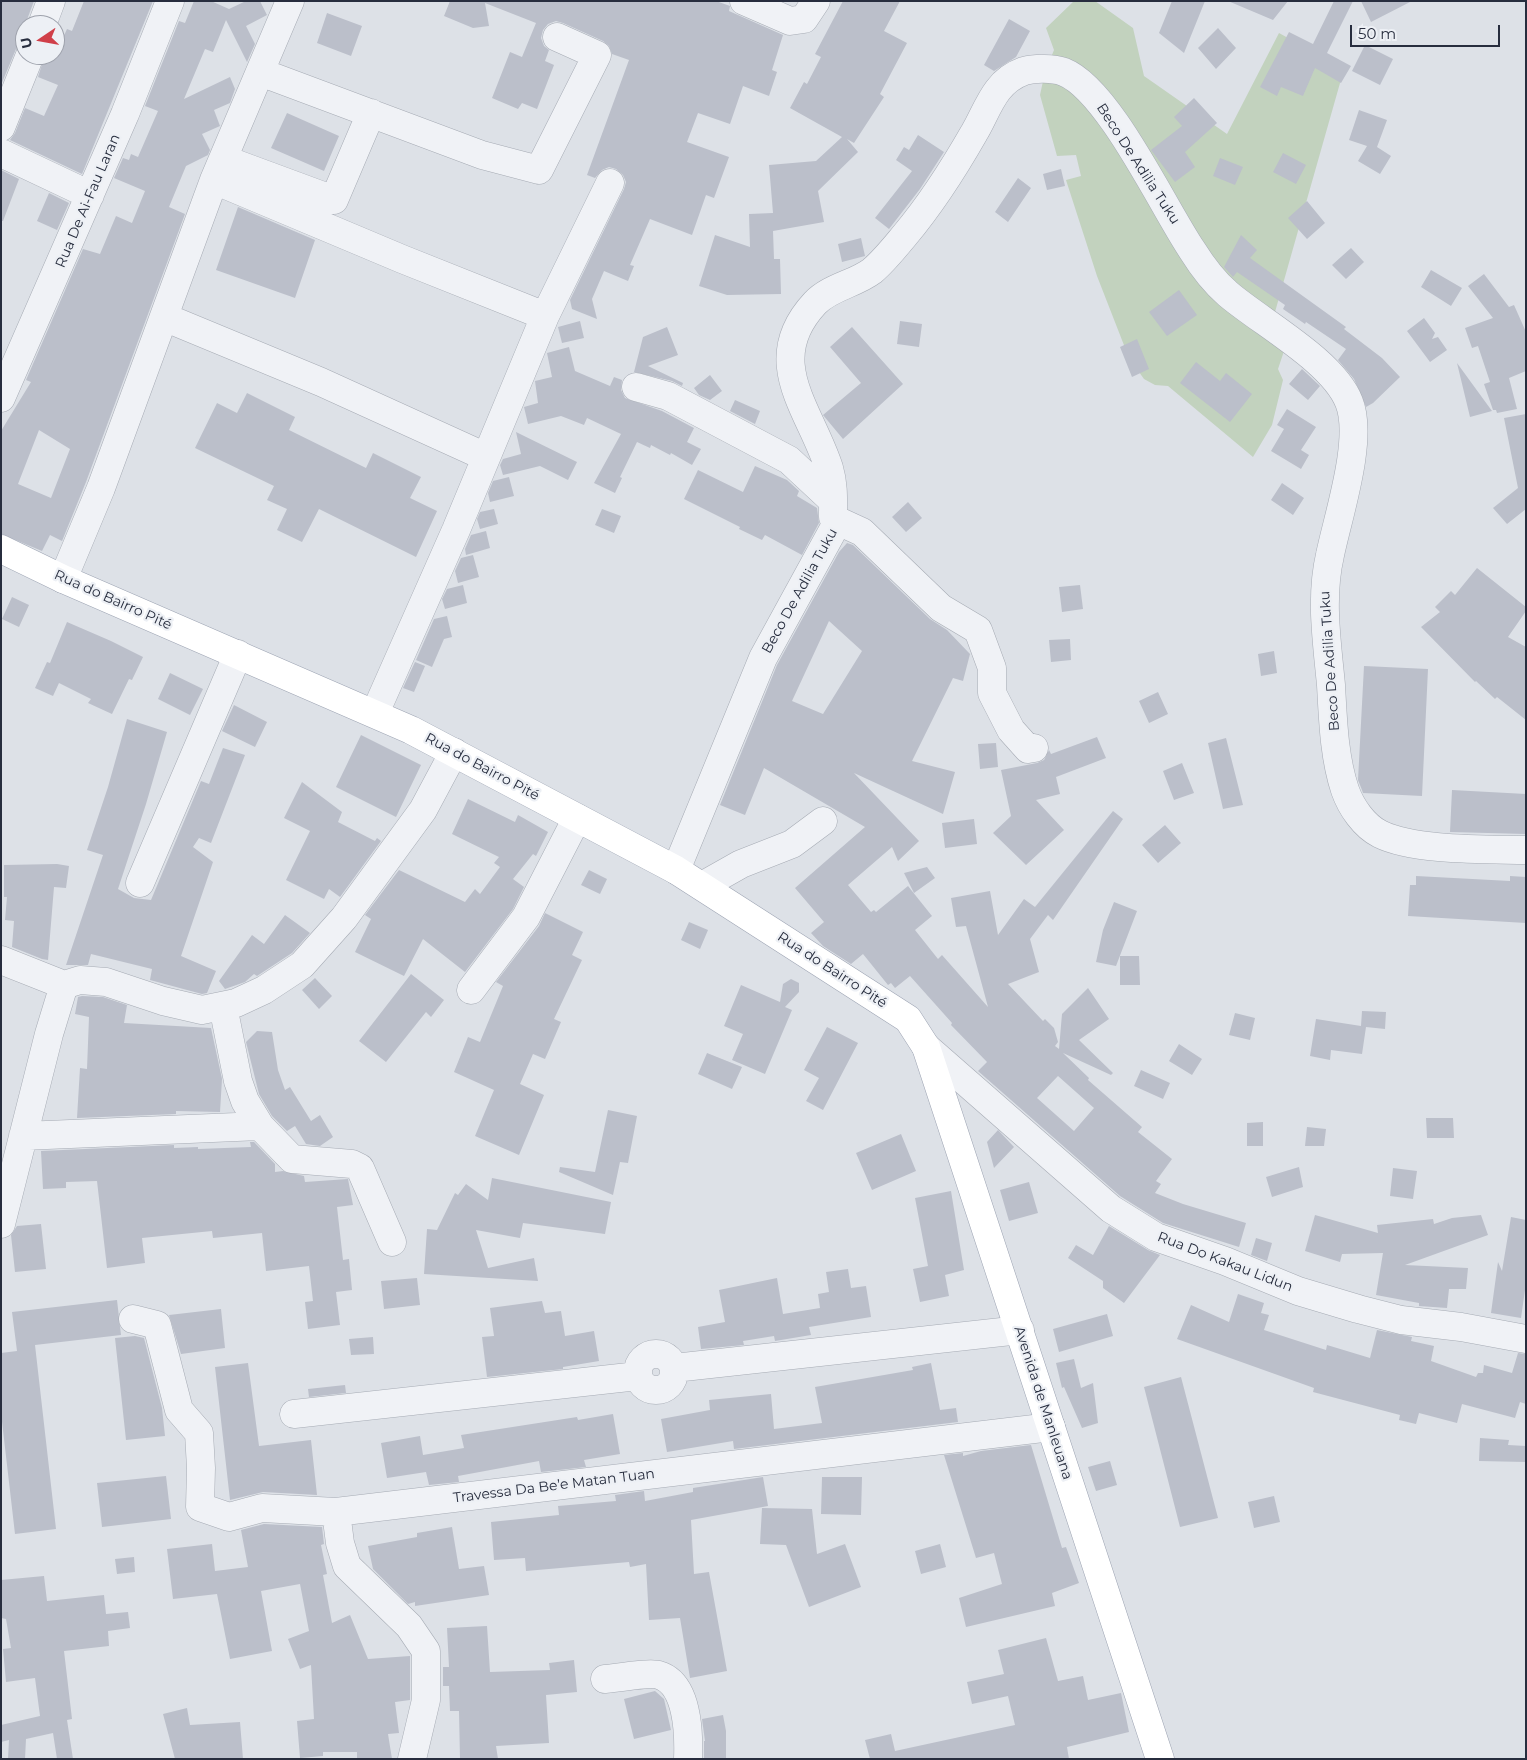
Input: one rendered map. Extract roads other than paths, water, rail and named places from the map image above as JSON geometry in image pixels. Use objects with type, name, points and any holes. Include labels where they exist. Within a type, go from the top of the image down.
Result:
[{"type":"main road","name":"Rua do Bairro Pité","points":[[1,549],[63,579],[375,713],[454,752],[676,870],[908,1019],[926,1047]]},
{"type":"main road","name":"Avenida de Manleuana","points":[[926,1047],[1160,1759]]},
{"type":"street","points":[[46,15],[51,1]]},
{"type":"street","name":"Rua De Ai-Fau Laran","points":[[1,398],[3,399],[90,196],[170,1]]},
{"type":"street","points":[[63,579],[101,488],[219,170],[290,1]]},
{"type":"street","points":[[744,1],[790,21],[804,19],[816,1]]},
{"type":"street","points":[[260,72],[482,155],[539,170],[597,55],[557,37]]},
{"type":"street","points":[[1,127],[26,65]]},
{"type":"street","name":"Beco De Adilia Tuku","points":[[676,870],[763,658],[836,511],[833,485],[828,466],[810,428],[794,385],[789,349],[795,335],[813,304],[823,295],[870,272],[914,224],[964,150],[992,99],[1006,81],[1028,70],[1064,72],[1093,95],[1105,109],[1166,204],[1191,249],[1208,273],[1225,292],[1317,362],[1338,383],[1349,401],[1353,416],[1351,463],[1325,575],[1325,612],[1336,750],[1346,793],[1359,817],[1376,833],[1397,840],[1450,847],[1526,850]]},
{"type":"street","points":[[219,170],[334,200],[371,113]]},
{"type":"street","points":[[1,154],[90,196]]},
{"type":"street","points":[[219,170],[402,259],[545,316]]},
{"type":"street","points":[[375,713],[456,530],[545,316],[610,183]]},
{"type":"street","points":[[164,317],[321,382],[486,457]]},
{"type":"street","points":[[636,387],[668,396],[789,460],[836,511],[862,532],[941,608],[978,630],[992,668],[992,693],[1011,730],[1028,749],[1034,748]]},
{"type":"street","points":[[140,883],[238,654]]},
{"type":"street","points":[[1,960],[64,985],[80,980],[106,982],[163,1001],[202,1010],[236,1004],[264,990],[302,964],[344,918],[423,810],[454,752]]},
{"type":"street","points":[[472,990],[526,917],[577,818]]},
{"type":"street","points":[[702,886],[741,864],[792,844],[823,821]]},
{"type":"street","points":[[1,1224],[49,1034],[64,985]]},
{"type":"street","points":[[223,1006],[238,1081],[246,1101],[260,1126],[292,1159],[352,1164],[360,1168],[392,1242]]},
{"type":"street","name":"Rua Do Kakau Lidun","points":[[926,1047],[1111,1208],[1156,1237],[1225,1261],[1298,1291],[1358,1310],[1401,1320],[1461,1327],[1526,1340]]},
{"type":"street","points":[[23,1136],[260,1126]]},
{"type":"street","name":"Travessa Da Be’e Matan Tuan","points":[[133,1319],[157,1325],[179,1410],[199,1433],[202,1468],[200,1507],[229,1517],[262,1508],[336,1512],[1051,1427]]},
{"type":"street","points":[[294,1414],[638,1376],[639,1365],[647,1356],[658,1354],[668,1359],[674,1368],[1020,1330]]},
{"type":"street","points":[[336,1512],[340,1543],[347,1566],[409,1626],[426,1650],[426,1700],[412,1759]]},
{"type":"street","points":[[605,1679],[658,1674],[673,1683],[682,1700],[688,1744],[688,1759]]}]
